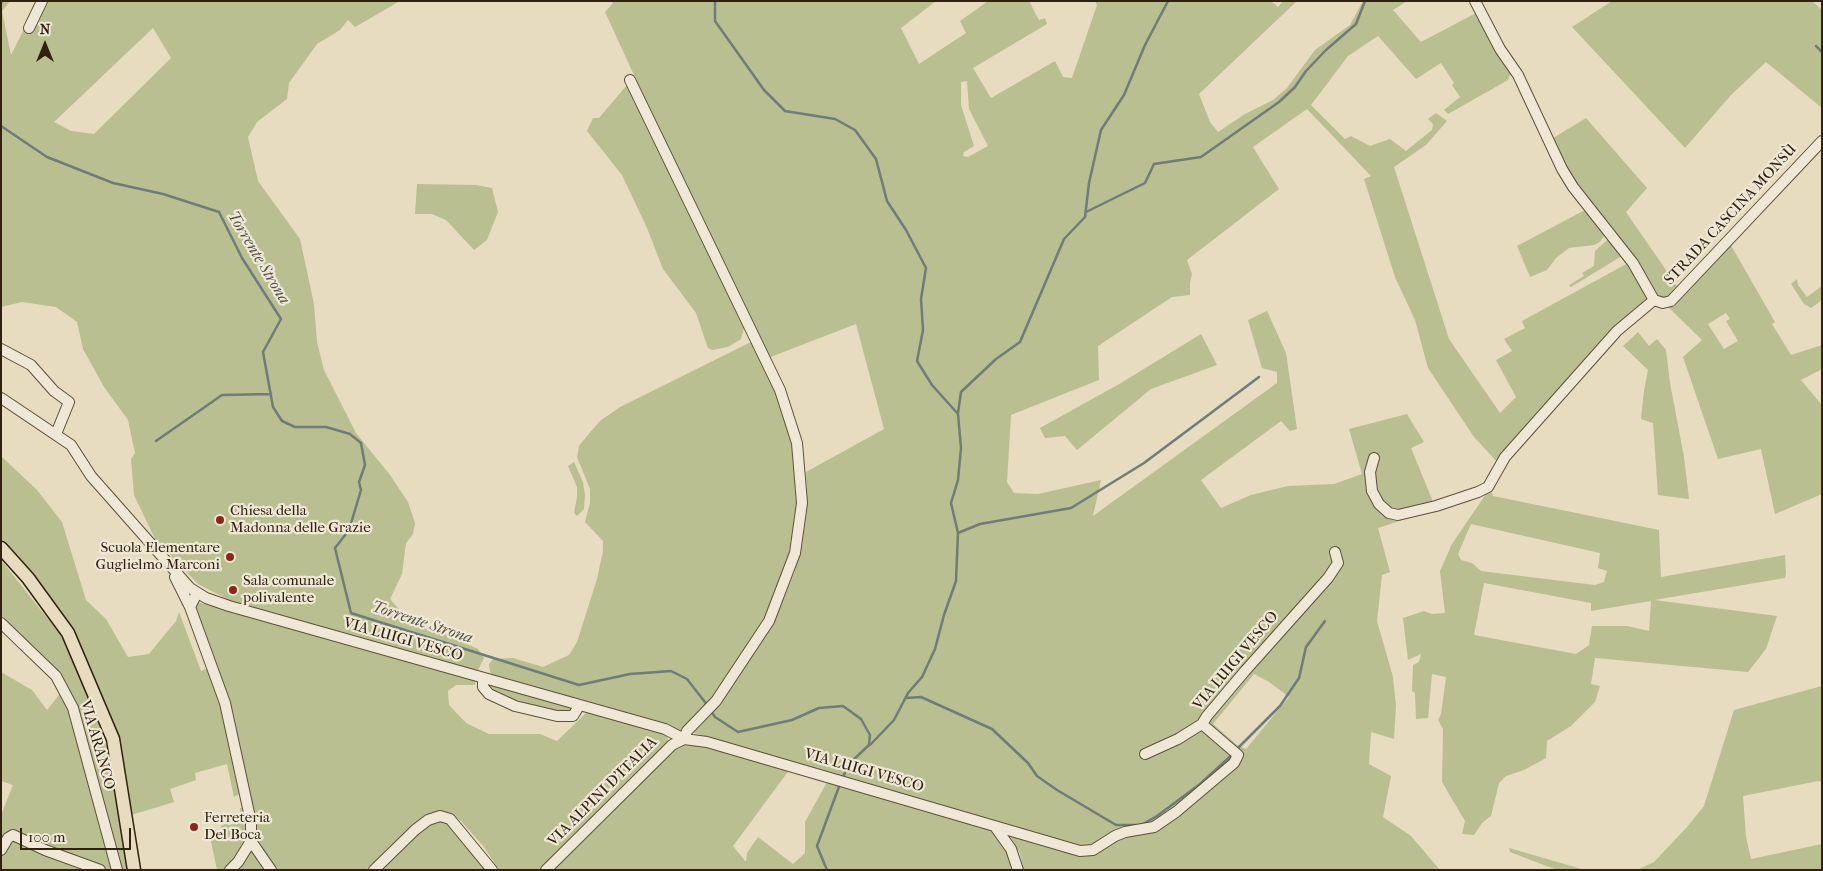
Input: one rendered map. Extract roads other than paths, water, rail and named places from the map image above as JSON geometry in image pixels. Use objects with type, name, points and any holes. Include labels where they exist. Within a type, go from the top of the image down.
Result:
[{"type":"main road","points":[[1,548],[28,578],[68,632],[113,739],[134,870]]},
{"type":"street","points":[[29,28],[42,1]]},
{"type":"street","points":[[1475,1],[1500,49],[1518,75],[1562,169],[1573,187],[1633,263],[1654,300]]},
{"type":"street","name":"VIA ALPINI D'ITALIA","points":[[546,870],[663,754],[684,739],[687,731],[716,701],[769,621],[795,553],[802,504],[798,444],[780,390],[630,80]]},
{"type":"street","name":"STRADA CASCINA MONSÙ","points":[[1374,458],[1370,472],[1372,490],[1379,504],[1388,513],[1398,515],[1436,506],[1488,487],[1505,456],[1611,338],[1654,300],[1663,302],[1671,300],[1822,141]]},
{"type":"street","points":[[1,349],[31,365],[54,391],[69,402],[56,434]]},
{"type":"street","points":[[1,398],[71,445],[91,476],[190,588],[197,593],[190,607]]},
{"type":"street","name":"VIA LUIGI VESCO","points":[[197,593],[229,606],[665,729],[684,739],[707,742],[851,782],[980,820],[996,828],[1021,832],[1080,851],[1093,850],[1114,836],[1132,830],[1154,828],[1234,763],[1234,752],[1202,724],[1245,671],[1328,578],[1338,563],[1335,552]]},
{"type":"street","points":[[169,562],[190,607],[225,703],[251,822],[251,841],[238,862],[230,870]]},
{"type":"street","name":"VIA ARANCO","points":[[1,622],[56,676],[73,708],[117,870]]},
{"type":"street","points":[[483,678],[483,687],[489,694],[515,706],[557,716],[573,716],[579,706]]},
{"type":"street","points":[[1145,754],[1178,739],[1202,724]]},
{"type":"street","points":[[374,870],[414,830],[428,820],[440,816],[450,819],[492,870]]},
{"type":"street","points":[[996,828],[1011,850],[1018,870]]},
{"type":"street","points":[[1,850],[12,835],[45,850],[100,870]]},
{"type":"street","points":[[251,841],[272,870]]},
{"type":"waterway","points":[[715,1],[715,21],[764,90],[785,111],[835,119],[855,130],[876,159],[887,201],[906,230],[926,268],[921,299],[923,330],[917,361],[932,385],[958,414],[961,448],[958,480],[951,503],[958,533],[956,581],[935,649],[922,677],[908,693],[894,720],[870,745]]},
{"type":"waterway","points":[[958,413],[961,392],[996,359],[1020,342],[1064,239],[1085,217],[1089,183],[1101,130],[1124,95],[1145,45],[1168,1]]},
{"type":"waterway","points":[[1086,212],[1145,183],[1154,164],[1201,157],[1279,102],[1295,87],[1306,71],[1326,50],[1356,24],[1365,1]]},
{"type":"waterway","points":[[1816,46],[1822,52]]},
{"type":"waterway","name":"Torrente Strona","points":[[1,126],[47,157],[113,183],[163,194],[219,212],[242,258],[281,319],[263,352],[273,407],[282,421],[295,427],[326,427],[350,434],[361,443],[365,465],[359,482],[361,490],[349,530],[335,548],[351,613],[579,685],[630,674],[671,671],[687,679],[708,706]]},
{"type":"waterway","points":[[958,533],[980,524],[1071,508],[1144,463],[1259,377]]},
{"type":"waterway","points":[[156,441],[222,395],[271,394]]},
{"type":"waterway","points":[[1237,749],[1280,706],[1299,678],[1306,647],[1325,621]]},
{"type":"waterway","points":[[906,698],[921,697],[992,729],[1028,763],[1037,776],[1057,790],[1116,825],[1136,825]]},
{"type":"waterway","name":"Torrente Strona","points":[[711,711],[715,717],[738,732],[792,720],[819,708],[843,706],[861,719],[870,735],[869,745],[849,764],[842,779]]},
{"type":"waterway","points":[[1141,825],[1157,816],[1200,784],[1234,753]]},
{"type":"waterway","name":"Torrente Strona","points":[[827,870],[817,846],[840,784]]},
{"type":"place","name":"Chiesa della Madonna delle Grazie","points":[[220,520]]},
{"type":"place","name":"Scuola Elementare Guglielmo Marconi","points":[[230,557]]},
{"type":"place","name":"Sala comunale polivalente","points":[[233,590]]},
{"type":"place","name":"Ferreteria Del Boca","points":[[194,827]]}]
